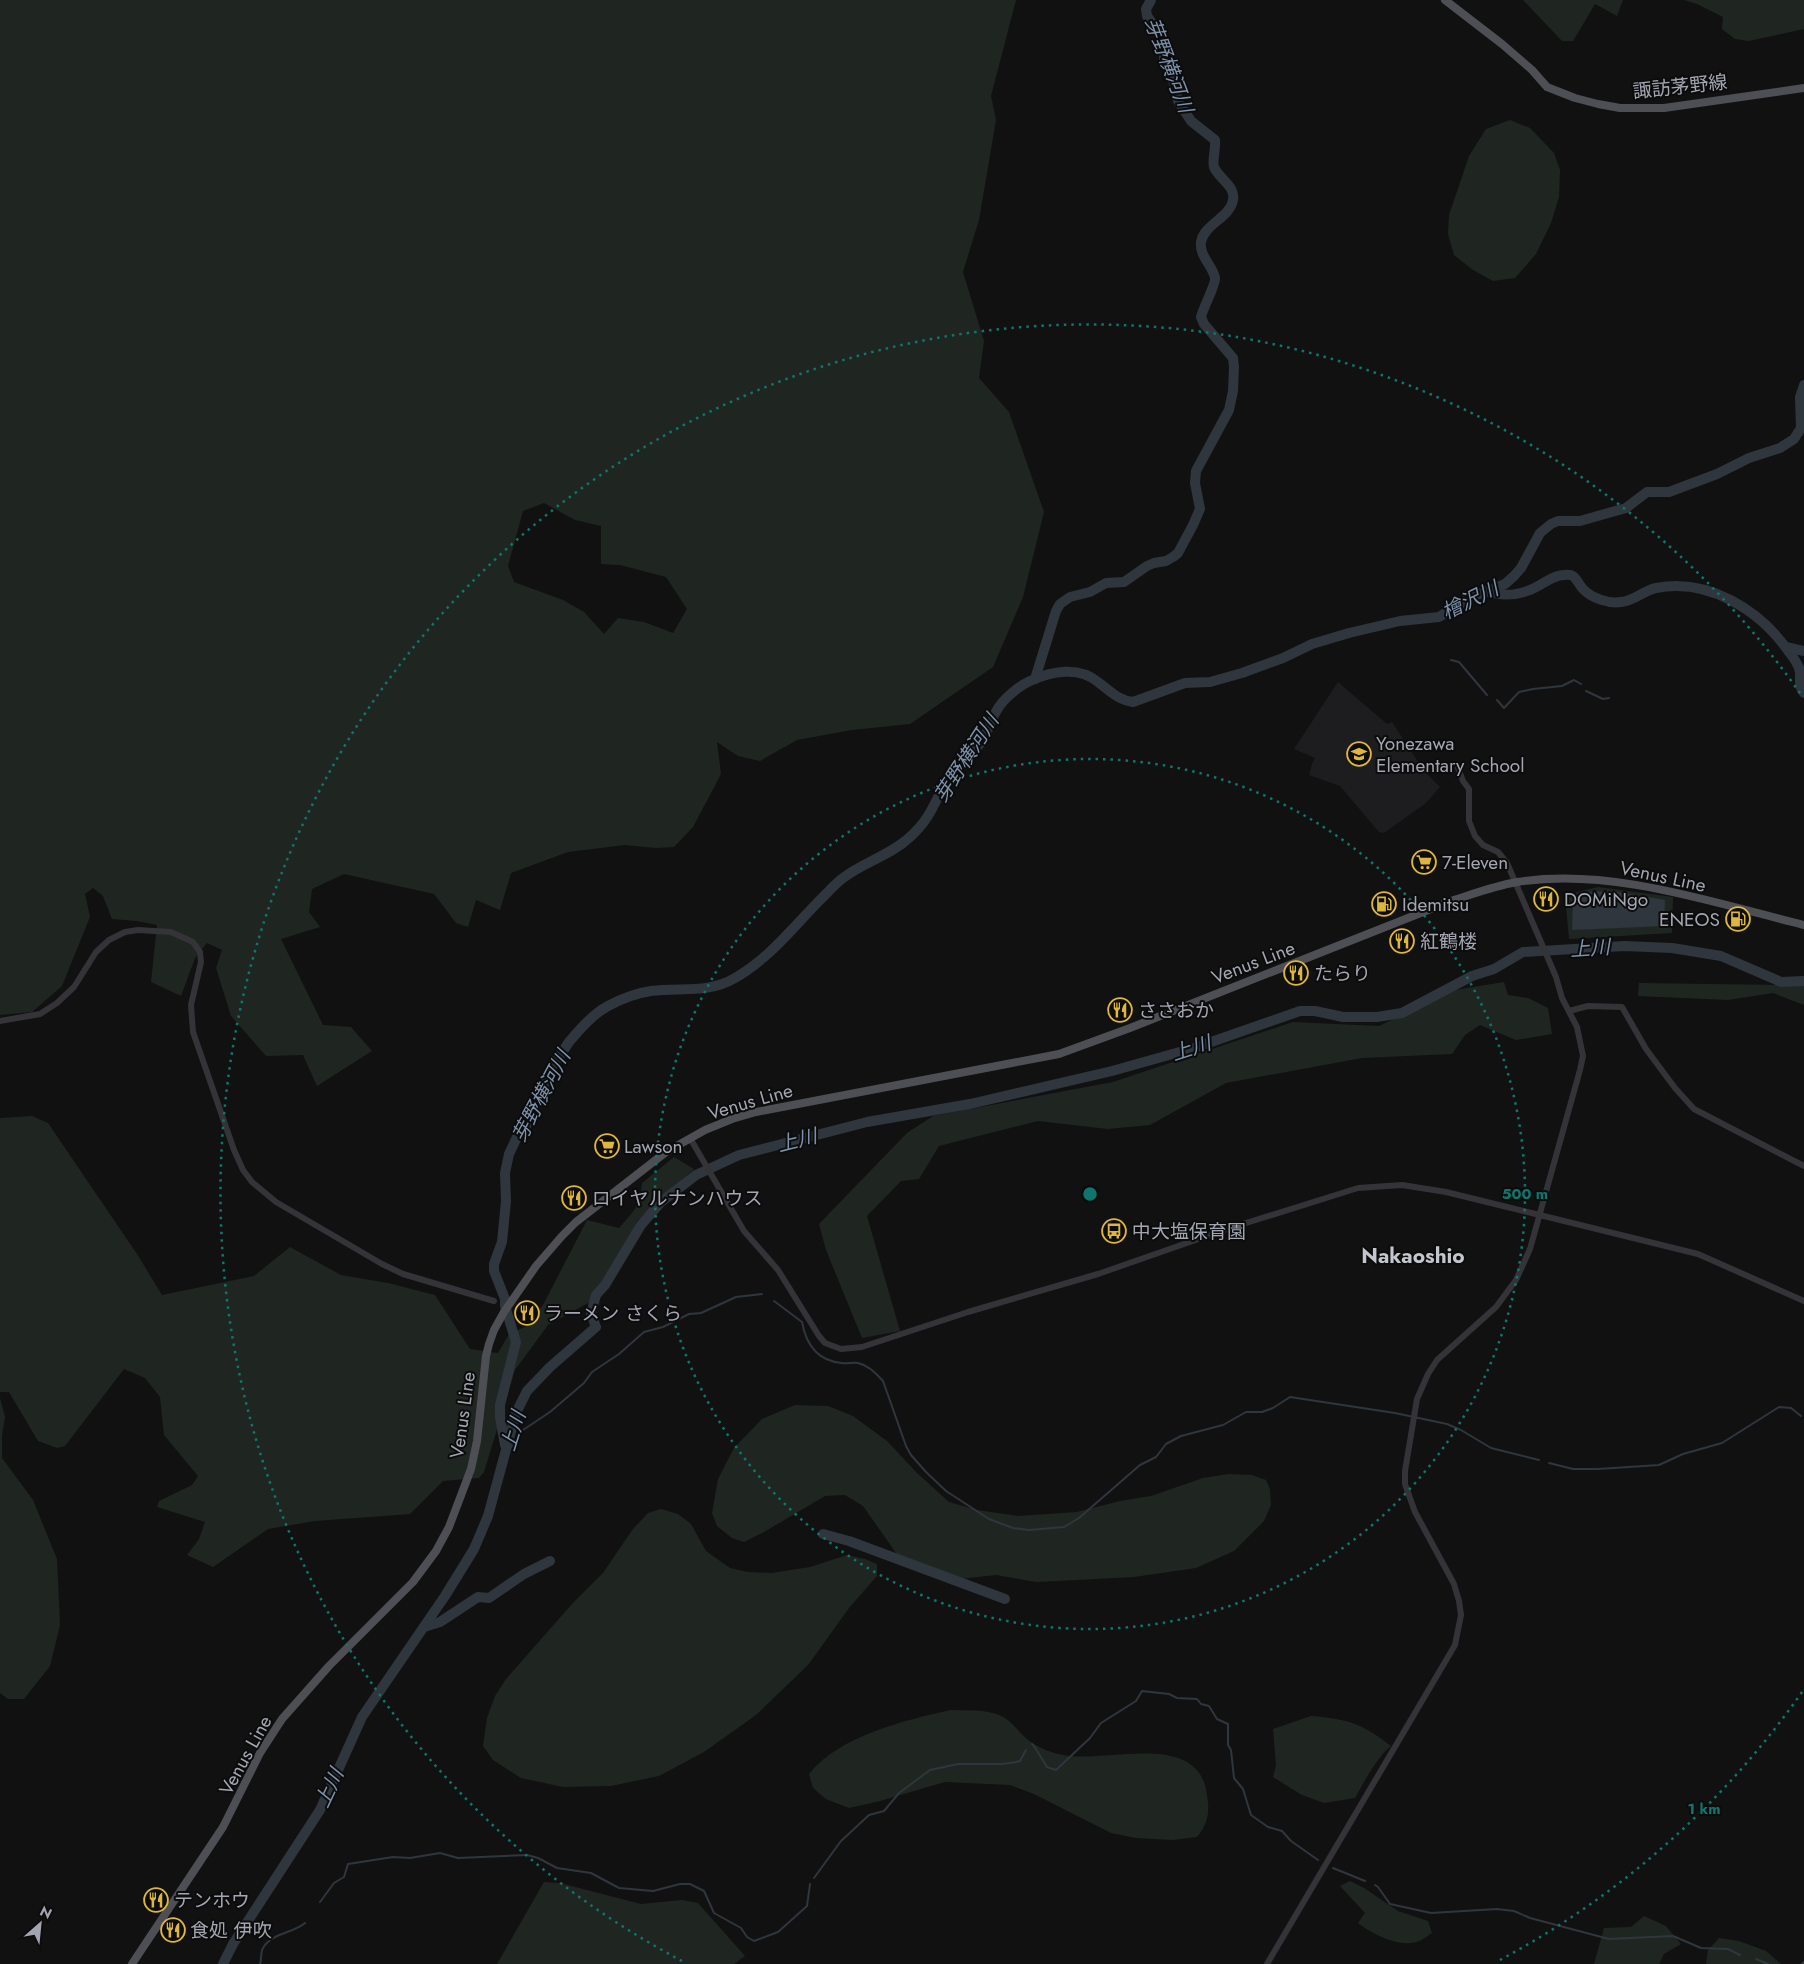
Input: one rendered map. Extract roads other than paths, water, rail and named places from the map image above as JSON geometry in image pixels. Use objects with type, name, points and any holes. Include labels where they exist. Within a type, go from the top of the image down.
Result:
[{"type":"main road","name":"諏訪茅野線","points":[[1445,0],[1532,70],[1547,87],[1575,98],[1598,104],[1620,108],[1664,108],[1804,88]]},
{"type":"main road","name":"Venus Line","points":[[132,1964],[223,1827],[238,1802],[260,1753],[282,1719],[329,1666],[413,1582],[436,1551],[449,1527],[471,1469],[477,1441],[486,1356],[494,1330],[518,1292],[536,1266],[576,1222],[666,1152],[692,1142],[732,1119],[756,1112],[1059,1054],[1130,1028],[1451,901],[1483,890],[1516,882],[1563,878],[1620,883],[1663,890],[1804,925]]},
{"type":"street","points":[[1266,1964],[1455,1646],[1460,1627],[1459,1601],[1454,1584],[1415,1512],[1406,1484],[1405,1471],[1417,1399],[1428,1374],[1437,1360],[1496,1307],[1516,1280],[1530,1249],[1583,1056],[1582,1043],[1577,1028],[1562,998],[1556,977],[1507,863],[1498,852],[1483,844],[1475,836],[1469,821],[1469,789],[1463,782],[1458,768]]},
{"type":"street","points":[[0,1020],[40,1014],[57,1003],[74,987],[96,952],[109,940],[125,932],[138,930],[171,932],[192,942],[200,952],[202,962],[191,1005],[193,1032],[234,1150],[243,1170],[252,1182],[276,1202],[382,1264],[403,1274],[494,1302]]},
{"type":"street","points":[[1569,1011],[1588,1006],[1622,1007],[1646,1049],[1675,1088],[1694,1109],[1804,1166]]},
{"type":"street","points":[[692,1142],[744,1231],[778,1270],[819,1336],[825,1343],[842,1349],[862,1347],[968,1312],[1098,1274],[1227,1229],[1358,1188],[1402,1185],[1446,1192],[1698,1254],[1804,1301]]},
{"type":"waterway","name":"芽野横河川","points":[[1035,679],[1056,611],[1060,604],[1070,597],[1090,592],[1106,583],[1124,582],[1147,566],[1166,561],[1178,553],[1200,509],[1195,483],[1196,471],[1229,410],[1233,391],[1233,358],[1204,324],[1201,317],[1215,278],[1202,252],[1201,242],[1207,230],[1231,206],[1233,200],[1232,190],[1214,167],[1215,140],[1191,121],[1178,101],[1172,76],[1164,62],[1164,40],[1147,16],[1146,9],[1151,0]]},
{"type":"waterway","name":"芽野横河川","points":[[505,1445],[500,1405],[516,1342],[505,1306],[505,1299],[494,1271],[494,1264],[502,1242],[506,1201],[505,1173],[509,1154],[517,1137],[526,1126],[554,1063],[573,1037],[597,1013],[618,1001],[640,993],[715,986],[725,983],[748,970],[781,941],[840,880],[894,849],[918,829],[924,822],[949,777],[982,741],[1000,706],[1012,693],[1026,683],[1047,675],[1074,672],[1091,677],[1118,697],[1133,702],[1185,683],[1210,682],[1242,673],[1283,658],[1312,644],[1349,633],[1400,621],[1439,617],[1471,597],[1505,584],[1521,568],[1540,533],[1551,524],[1558,521],[1580,521],[1626,508],[1647,492],[1669,492],[1717,474],[1749,458],[1780,448],[1794,439],[1801,428],[1800,397],[1804,385]]},
{"type":"waterway","name":"檜沢川","points":[[1485,591],[1506,595],[1520,593],[1533,589],[1554,577],[1571,575],[1591,595],[1600,600],[1611,602],[1626,601],[1656,588],[1676,586],[1714,593],[1732,600],[1748,611],[1777,637],[1798,666],[1800,684],[1804,693]]},
{"type":"waterway","points":[[1786,647],[1804,651]]},
{"type":"waterway","points":[[1451,660],[1459,662],[1487,695]]},
{"type":"waterway","points":[[1497,700],[1504,708],[1519,692],[1562,686],[1574,680],[1581,684]]},
{"type":"waterway","points":[[1586,691],[1603,699],[1609,698]]},
{"type":"waterway","name":"上川","points":[[223,1964],[233,1944],[320,1810],[362,1717],[445,1596],[474,1549],[488,1516],[516,1413],[527,1391],[550,1367],[596,1327],[591,1314],[596,1295],[605,1285],[641,1225],[661,1202],[696,1175],[739,1155],[867,1122],[970,1104],[1112,1071],[1194,1048],[1300,1011],[1315,1011],[1343,1017],[1377,1017],[1402,1013],[1472,976],[1494,969],[1523,952],[1624,946],[1672,948],[1721,956],[1781,982],[1804,981]]},
{"type":"waterway","points":[[506,1451],[512,1447],[520,1432],[550,1412],[584,1383],[592,1372],[619,1354],[644,1332],[663,1327],[689,1314],[701,1313],[736,1297],[762,1294]]},
{"type":"waterway","points":[[774,1301],[802,1322],[806,1337],[819,1355],[833,1362],[862,1364],[872,1370],[883,1381],[911,1455],[946,1491],[989,1519],[1013,1528],[1029,1530],[1064,1527],[1079,1518],[1140,1465],[1156,1457],[1166,1444],[1181,1436],[1223,1425],[1246,1412],[1262,1412],[1273,1408],[1290,1397],[1395,1413],[1447,1424],[1491,1448],[1539,1460]]},
{"type":"waterway","points":[[1549,1463],[1573,1469],[1659,1465],[1683,1454],[1722,1443],[1779,1407],[1791,1408],[1801,1416]]},
{"type":"waterway","points":[[823,1534],[849,1541],[1005,1599]]},
{"type":"waterway","points":[[424,1627],[440,1622],[478,1597],[489,1598],[524,1574],[550,1561]]},
{"type":"waterway","points":[[1032,1744],[1047,1767],[1056,1770],[1090,1738],[1101,1723],[1136,1701],[1142,1691],[1169,1694],[1177,1698],[1197,1699],[1201,1704],[1209,1706],[1217,1719],[1228,1724],[1228,1745],[1231,1750],[1234,1778],[1243,1789],[1251,1815],[1268,1827],[1282,1831],[1291,1841],[1318,1860]]},
{"type":"waterway","points":[[814,1878],[841,1841],[869,1815],[884,1811],[899,1793],[930,1770],[958,1764],[1002,1764],[1016,1762],[1020,1761],[1026,1750]]},
{"type":"waterway","points":[[320,1902],[334,1883],[344,1877],[348,1864],[393,1857],[410,1858],[440,1853],[458,1858],[527,1855],[538,1858],[557,1868],[591,1873],[619,1888],[653,1891],[680,1884],[690,1884],[704,1891],[714,1913],[741,1928],[747,1937],[754,1941],[778,1932],[807,1906],[810,1884]]},
{"type":"waterway","points":[[1333,1868],[1365,1881]]},
{"type":"waterway","points":[[1375,1885],[1390,1904],[1431,1913],[1497,1909],[1514,1911],[1530,1918],[1609,1939],[1673,1936],[1701,1948],[1728,1949],[1740,1955]]},
{"type":"waterway","points":[[260,1964],[262,1950],[271,1939],[305,1923]]},
{"type":"waterway","points":[[1756,1959],[1768,1964]]},
{"type":"place","name":"Yonezawa Elementary School","points":[[1359,754]]},
{"type":"place","name":"7-Eleven","points":[[1424,862]]},
{"type":"place","name":"DOMiNgo","points":[[1546,899]]},
{"type":"place","name":"Idemitsu","points":[[1384,904]]},
{"type":"place","name":"ENEOS","points":[[1738,919]]},
{"type":"place","name":"紅鶴楼","points":[[1402,941]]},
{"type":"place","name":"たらり","points":[[1296,973]]},
{"type":"place","name":"ささおか","points":[[1120,1010]]},
{"type":"place","name":"Lawson","points":[[607,1146]]},
{"type":"place","name":"ロイヤルナンハウス","points":[[574,1198]]},
{"type":"place","name":"中大塩保育園","points":[[1114,1231]]},
{"type":"place","name":"ラーメン さくら","points":[[527,1313]]},
{"type":"place","name":"テンホウ","points":[[156,1900]]},
{"type":"place","name":"食処 伊吹","points":[[173,1930]]},
{"type":"district","name":"Nakaoshio","points":[[1413,1256]]}]
